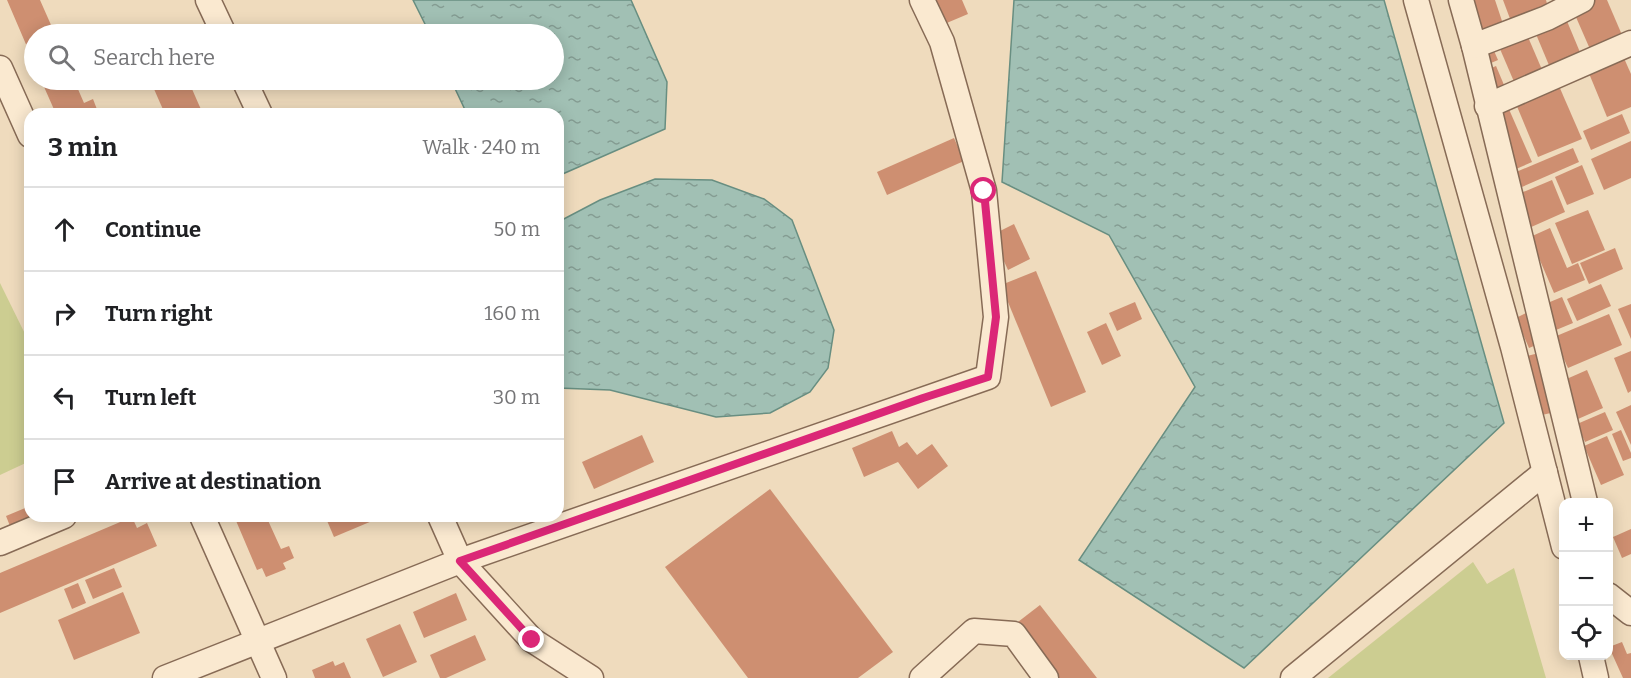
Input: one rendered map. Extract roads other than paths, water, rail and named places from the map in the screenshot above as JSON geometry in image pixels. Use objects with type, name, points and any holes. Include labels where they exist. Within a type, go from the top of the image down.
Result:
[{"type":"street","points":[[208,0],[219,24]]},
{"type":"street","points":[[165,678],[460,561],[988,377],[996,317],[984,191],[942,42],[922,0]]},
{"type":"street","points":[[1416,0],[1513,347],[1559,530]]},
{"type":"street","points":[[1461,0],[1585,498]]},
{"type":"street","points":[[1474,46],[1547,18],[1582,0]]},
{"type":"street","points":[[1487,105],[1631,44]]},
{"type":"street","points":[[0,68],[24,122]]},
{"type":"street","points":[[249,90],[257,108]]},
{"type":"street","points":[[1293,678],[1545,471]]},
{"type":"street","points":[[0,543],[50,522]]},
{"type":"street","points":[[205,522],[274,678]]},
{"type":"street","points":[[443,522],[460,561],[532,640],[591,678]]},
{"type":"street","points":[[1613,599],[1631,612]]},
{"type":"street","points":[[922,678],[974,630],[1014,634],[1046,678]]},
{"type":"street","points":[[1592,660],[1596,678]]},
{"type":"water","points":[[413,0],[631,0],[667,82],[665,129],[564,173],[564,108],[464,108],[456,90],[564,90],[564,24],[425,24]]},
{"type":"water","points":[[1014,0],[1384,0],[1504,423],[1244,668],[1079,560],[1195,387],[1109,235],[1002,182]]},
{"type":"water","points":[[655,179],[712,180],[764,199],[792,220],[834,330],[828,368],[810,392],[770,413],[716,417],[610,390],[564,388],[564,219],[600,200]]}]
